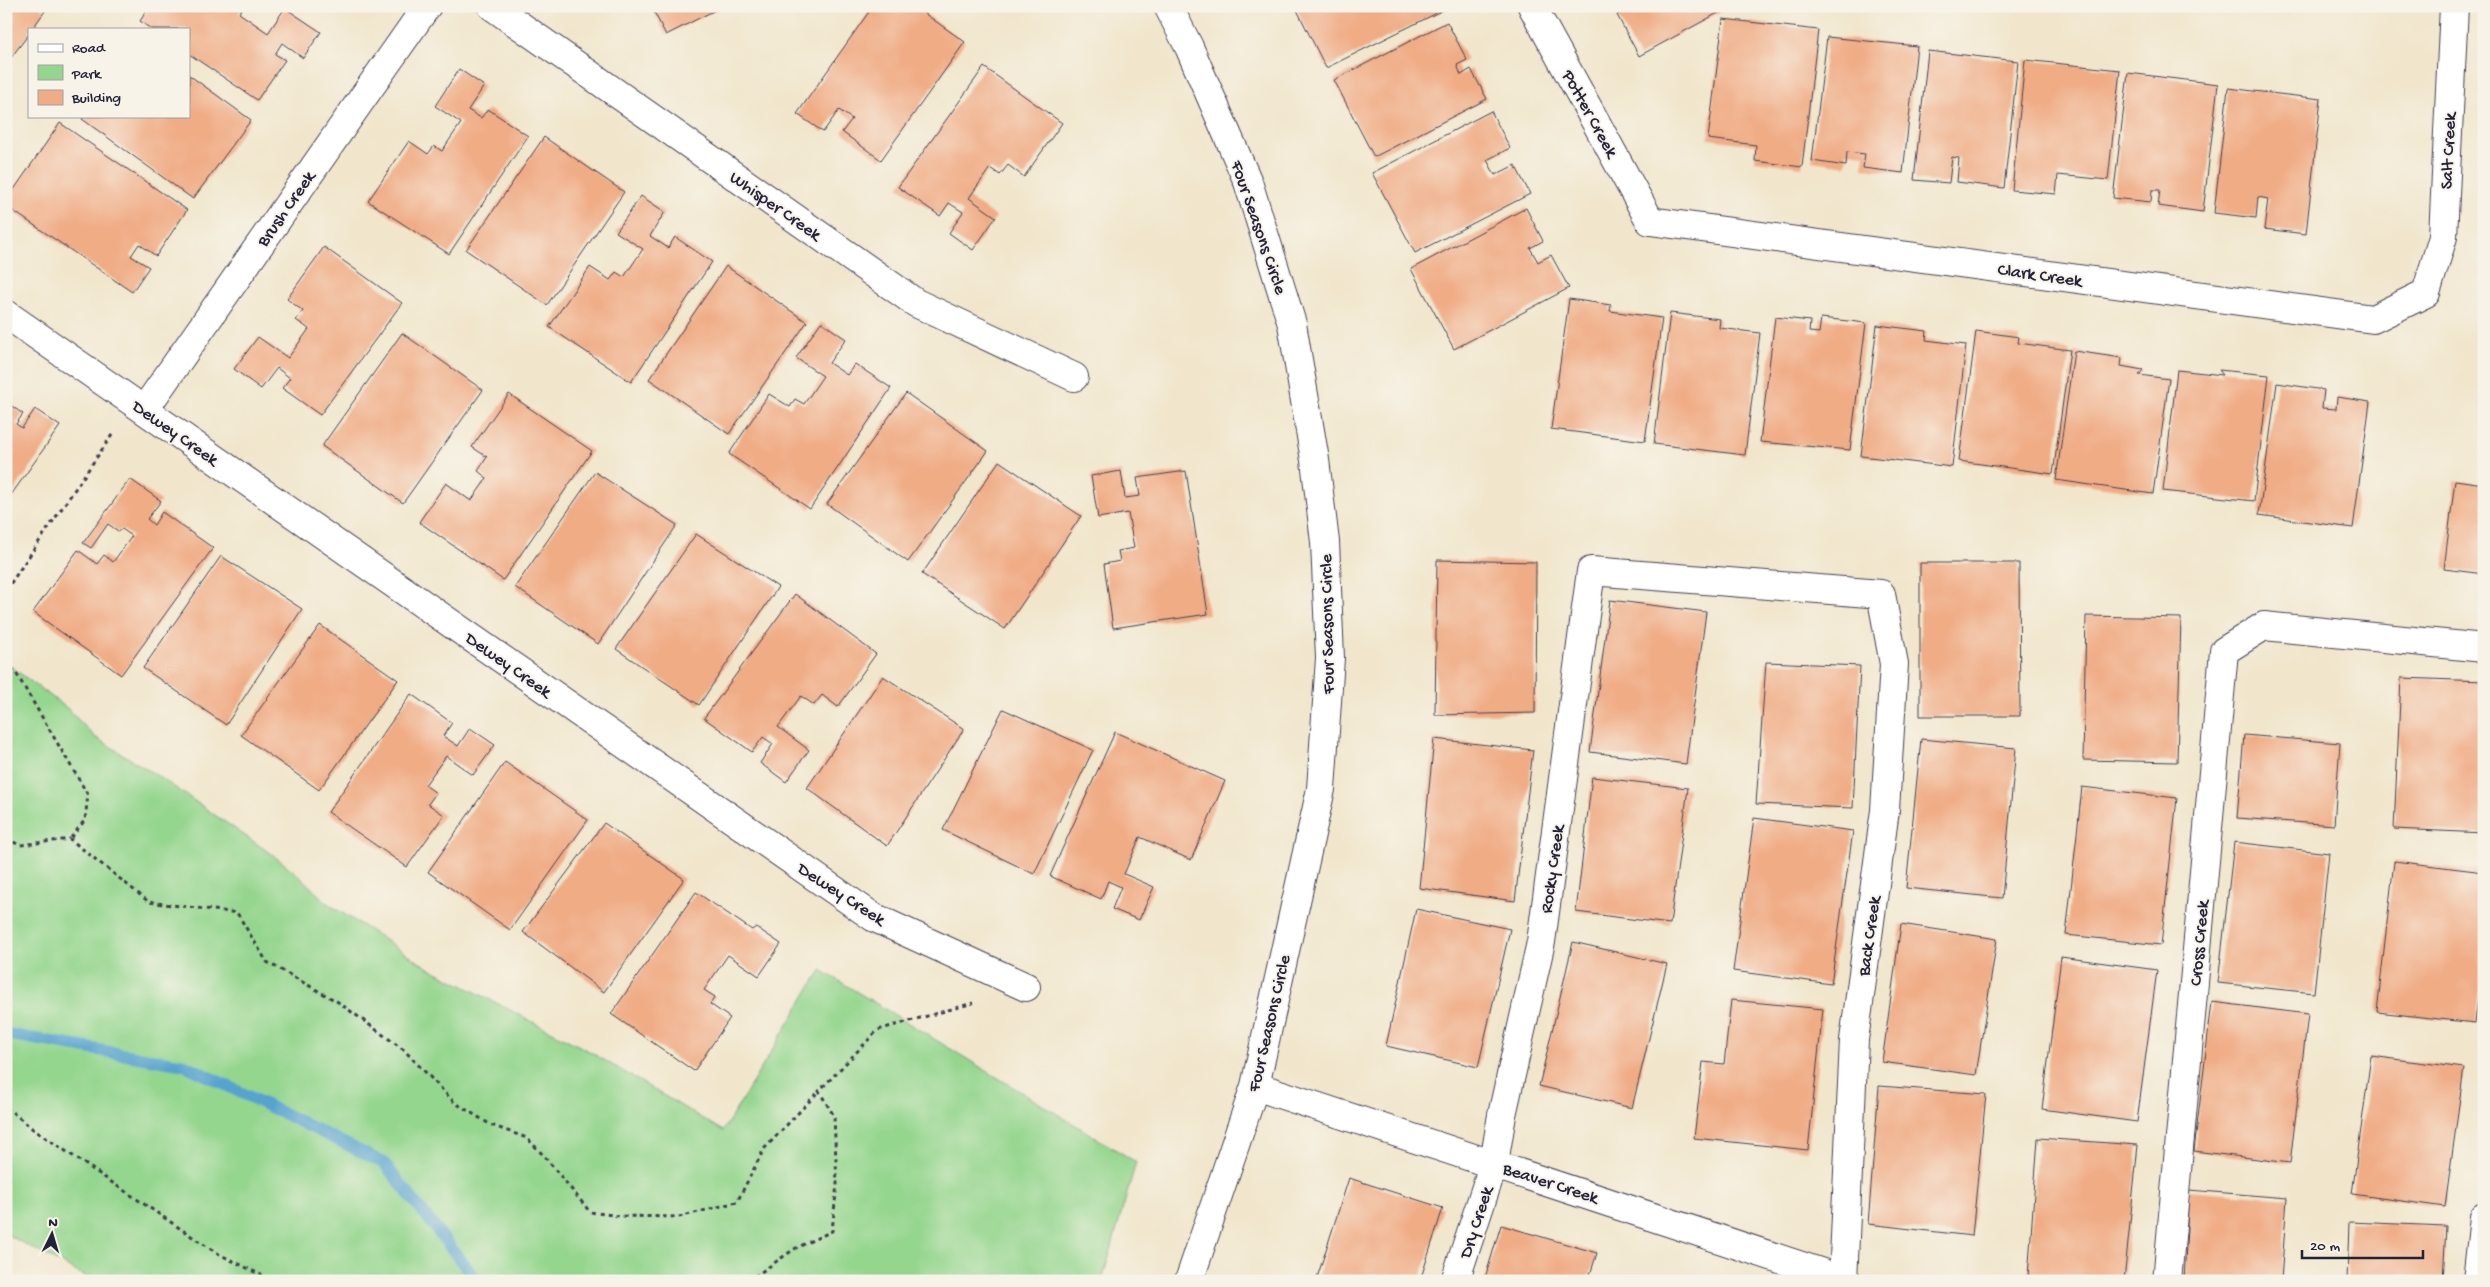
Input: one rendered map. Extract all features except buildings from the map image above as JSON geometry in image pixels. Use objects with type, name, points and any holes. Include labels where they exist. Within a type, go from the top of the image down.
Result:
[{"type":"street","name":"Brush Creek","points":[[139,406],[427,6]]},
{"type":"street","name":"Whisper Creek","points":[[492,6],[916,303],[1074,377]]},
{"type":"street","name":"Four Seasons Circle","points":[[1168,6],[1189,47],[1248,182],[1292,324],[1315,460],[1325,542],[1330,658],[1321,789],[1255,1086],[1189,1281]]},
{"type":"street","name":"Potter Creek","points":[[1532,6],[1650,221]]},
{"type":"street","name":"Salt Creek","points":[[2426,293],[2443,237],[2454,6]]},
{"type":"street","name":"Clark Creek","points":[[1650,221],[2373,319],[2426,293]]},
{"type":"street","name":"Dewey Creek","points":[[6,314],[872,917],[1026,988]]},
{"type":"street","name":"Back Creek","points":[[1591,571],[1881,594],[1894,664],[1885,810],[1854,1040],[1845,1280]]},
{"type":"street","name":"Rocky Creek","points":[[1494,1163],[1502,1116],[1541,942],[1591,571]]},
{"type":"street","name":"Cross Creek","points":[[2167,1281],[2224,651],[2264,626],[2484,648]]},
{"type":"street","name":"Beaver Creek","points":[[1255,1086],[1494,1163],[1845,1280]]},
{"type":"street","name":"Dry Creek","points":[[1455,1281],[1494,1163]]},
{"type":"street","points":[[2478,1281],[2484,1217]]},
{"type":"path","points":[[6,590],[139,406]]},
{"type":"path","points":[[6,662],[16,673],[88,796],[86,820],[70,839],[20,845],[6,839]]},
{"type":"path","points":[[70,839],[149,902],[237,913],[267,962],[338,1002],[404,1050],[454,1102],[491,1125],[526,1138],[545,1156],[590,1212],[619,1216],[679,1217],[737,1202],[764,1149],[878,1030],[1026,988]]},
{"type":"path","points":[[748,1281],[796,1248],[832,1232],[837,1184],[834,1116],[819,1092]]},
{"type":"path","points":[[6,1107],[33,1129],[215,1252],[273,1281]]},
{"type":"green space","points":[[6,663],[68,709],[95,737],[161,778],[270,853],[295,872],[327,903],[427,967],[589,1051],[723,1131],[821,970],[1136,1162],[1102,1281],[94,1281],[6,1234]]},
{"type":"waterway","points":[[6,1034],[185,1065],[384,1163],[477,1281]]}]
